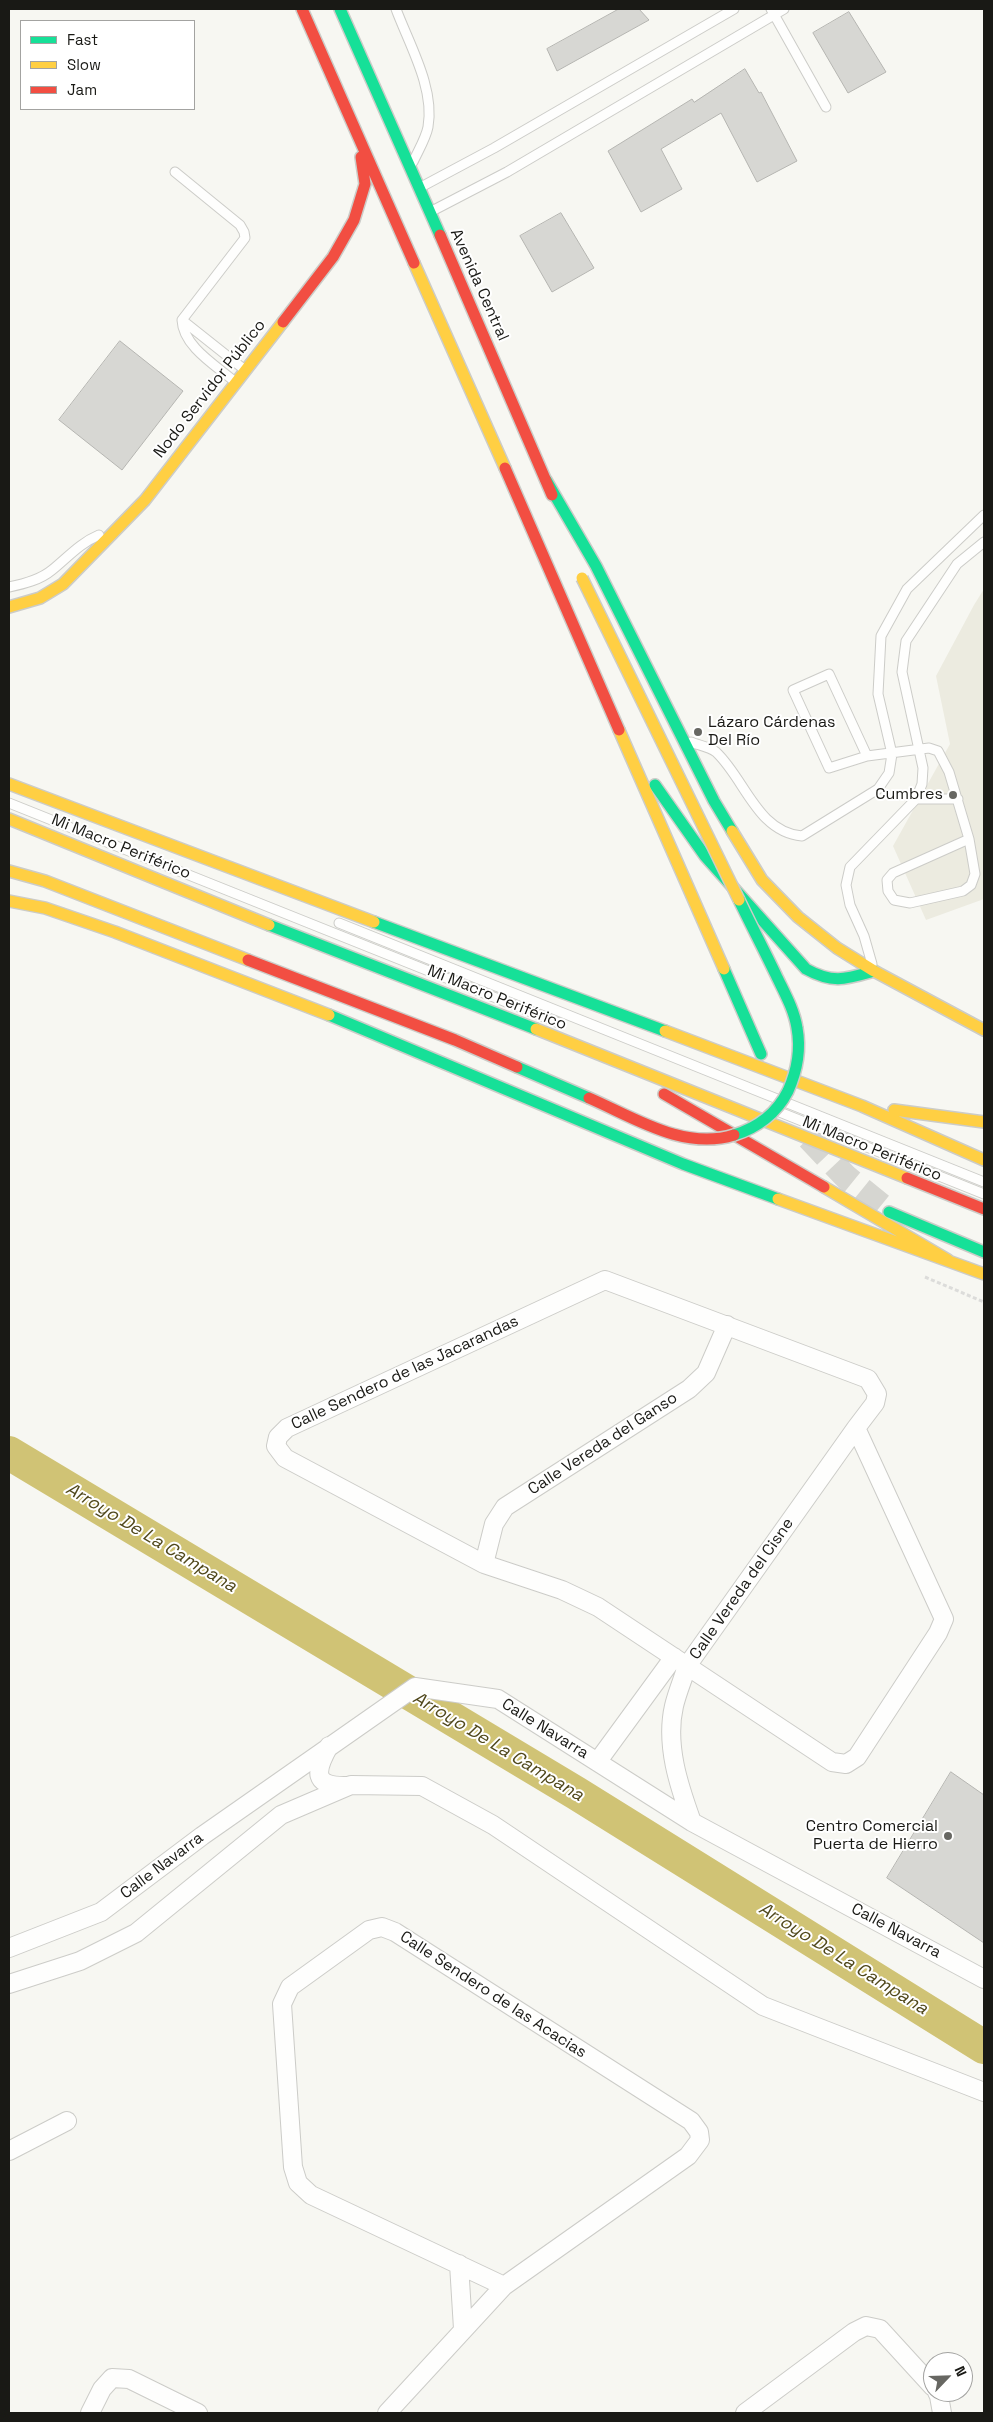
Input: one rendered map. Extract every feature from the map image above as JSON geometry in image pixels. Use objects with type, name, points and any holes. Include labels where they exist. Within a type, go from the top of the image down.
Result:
[{"type":"main road","points":[[302,9],[535,536],[760,1054]]},
{"type":"main road","name":"Avenida Central","points":[[340,9],[411,167],[546,480],[569,542]]},
{"type":"main road","name":"Nodo Servidor Público","points":[[9,607],[40,598],[63,584],[145,500],[333,257],[354,220],[365,184],[359,140]]},
{"type":"main road","points":[[546,480],[596,566],[728,825],[762,880],[817,933],[874,971],[984,1030]]},
{"type":"main road","points":[[9,871],[45,881],[455,1040],[588,1098],[682,1136],[709,1139],[734,1136],[762,1121],[784,1099],[797,1071],[800,1040],[796,1016],[580,573]]},
{"type":"main road","points":[[625,742],[705,856],[806,969],[825,980],[845,979],[874,971]]},
{"type":"main road","points":[[9,784],[862,1106],[984,1160]]},
{"type":"main road","points":[[9,819],[283,931],[580,1046],[984,1209]]},
{"type":"main road","points":[[9,901],[45,908],[115,932],[280,995],[683,1164],[984,1274]]},
{"type":"main road","points":[[580,1046],[948,1260]]},
{"type":"main road","points":[[862,1106],[984,1122]]},
{"type":"main road","points":[[889,1212],[984,1252]]},
{"type":"street","name":"Calle Sendero de las Jacarandas","points":[[856,1428],[944,1619],[938,1633],[857,1757],[846,1764],[832,1762],[598,1607],[562,1590],[484,1564],[285,1458],[276,1446],[278,1437],[287,1428],[606,1280],[868,1379]]},
{"type":"street","name":"Calle Vereda del Ganso","points":[[484,1564],[494,1524],[505,1507],[689,1389],[706,1372],[727,1325]]},
{"type":"street","name":"Calle Vereda del Cisne","points":[[598,1761],[680,1661],[875,1402],[877,1394],[868,1379]]},
{"type":"street","name":"Calle Vereda del Cisne","points":[[680,1661],[670,1740],[681,1790],[692,1822]]},
{"type":"street","name":"Calle Navarra","points":[[9,1948],[101,1912],[202,1836],[415,1687],[498,1699],[692,1822],[980,1974]]},
{"type":"street","points":[[330,1746],[320,1762],[319,1772],[324,1781],[331,1786],[351,1785]]},
{"type":"street","name":"Calle Navarra","points":[[9,1984],[80,1961],[136,1933],[281,1815],[351,1785],[422,1786],[493,1825],[763,2006],[984,2092]]},
{"type":"street","name":"Calle Sendero de las Acacias","points":[[387,2413],[504,2286],[688,2156],[700,2140],[699,2132],[691,2121],[395,1932],[382,1927],[369,1930],[290,1986],[282,2004],[293,2167],[298,2183],[311,2195],[504,2286]]},
{"type":"street","points":[[9,2151],[67,2121]]},
{"type":"street","points":[[459,2264],[463,2329]]},
{"type":"street","points":[[745,2413],[854,2332],[866,2326],[880,2329],[923,2375]]},
{"type":"street","points":[[90,2413],[102,2390],[112,2378],[129,2379],[198,2413]]},
{"type":"lane","points":[[396,9],[424,83],[428,106],[428,127],[411,167]]},
{"type":"lane","points":[[419,188],[494,148],[734,9]]},
{"type":"lane","points":[[429,212],[516,167],[773,12],[784,9]]},
{"type":"lane","points":[[773,12],[826,107]]},
{"type":"lane","points":[[175,172],[240,225],[244,232],[244,238],[182,320]]},
{"type":"lane","points":[[182,320],[245,370]]},
{"type":"lane","points":[[182,320],[186,336],[201,354],[236,383]]},
{"type":"lane","points":[[683,739],[715,751],[771,824],[780,831],[802,836],[878,789],[889,773],[892,754],[878,694],[881,636],[907,588],[984,516]]},
{"type":"lane","points":[[9,587],[41,577],[88,540],[122,524]]},
{"type":"lane","points":[[874,971],[864,936],[850,905],[846,885],[850,867],[916,799],[922,784],[923,768],[902,672],[906,641],[957,564],[984,542]]},
{"type":"lane","points":[[867,756],[828,674],[793,690],[829,768],[867,756],[892,754],[919,747],[938,751],[949,772],[969,839],[975,874],[970,885],[963,891],[910,903],[894,900],[888,891],[887,880],[893,872],[969,839]]},
{"type":"lane","name":"Mi Macro Periférico","points":[[9,793],[154,850]]},
{"type":"lane","points":[[916,799],[958,799]]},
{"type":"lane","name":"Mi Macro Periférico","points":[[9,803],[570,1028]]},
{"type":"lane","name":"Mi Macro Periférico","points":[[329,919],[984,1182]]},
{"type":"lane","name":"Mi Macro Periférico","points":[[763,1105],[984,1194]]},
{"type":"shaded area","name":"Cumbres","points":[[984,589],[984,899],[926,920],[893,846],[950,744],[936,676]]},
{"type":"building","points":[[619,9],[639,9],[649,20],[557,71],[547,49]]},
{"type":"building","points":[[849,12],[886,72],[848,93],[813,33]]},
{"type":"building","points":[[745,69],[759,93],[761,92],[797,161],[757,182],[721,113],[661,149],[682,189],[641,212],[608,151],[692,99],[694,102]]},
{"type":"building","points":[[561,213],[594,268],[552,292],[520,236]]},
{"type":"building","points":[[120,341],[183,391],[122,470],[59,420]]},
{"type":"building","name":"Centro Comercial Puerta de Hierro","points":[[951,1772],[984,1795],[984,1943],[887,1878]]},
{"type":"waterway","name":"Arroyo De La Campana","points":[[9,1453],[576,1793],[984,2047]]},
{"type":"tunnel","points":[[809,1138],[846,1177],[889,1212]]},
{"type":"traffic: fast","points":[[340,9],[440,235]]},
{"type":"traffic: fast","points":[[546,480],[596,566],[714,801],[732,831]]},
{"type":"traffic: fast","points":[[655,785],[705,856],[806,969],[824,977],[840,979],[874,971]]},
{"type":"traffic: fast","points":[[734,1135],[766,1119],[778,1106],[788,1091],[794,1076],[799,1044],[796,1021],[791,1007],[739,900]]},
{"type":"traffic: fast","points":[[374,922],[665,1031]]},
{"type":"traffic: fast","points":[[269,925],[536,1029]]},
{"type":"traffic: fast","points":[[724,969],[761,1054]]},
{"type":"traffic: fast","points":[[329,1015],[683,1164],[778,1199]]},
{"type":"traffic: fast","points":[[517,1067],[589,1098]]},
{"type":"traffic: fast","points":[[889,1212],[984,1252]]},
{"type":"traffic: slow","points":[[414,263],[505,468]]},
{"type":"traffic: slow","points":[[9,607],[40,598],[63,584],[145,500],[283,322]]},
{"type":"traffic: slow","points":[[582,578],[739,900]]},
{"type":"traffic: slow","points":[[619,730],[724,969]]},
{"type":"traffic: slow","points":[[9,784],[374,922]]},
{"type":"traffic: slow","points":[[9,819],[269,925]]},
{"type":"traffic: slow","points":[[732,831],[762,880],[798,917],[837,948],[874,971],[984,1030]]},
{"type":"traffic: slow","points":[[9,871],[45,881],[248,960]]},
{"type":"traffic: slow","points":[[9,901],[45,908],[115,932],[329,1015]]},
{"type":"traffic: slow","points":[[536,1029],[907,1178]]},
{"type":"traffic: slow","points":[[665,1031],[862,1106],[984,1160]]},
{"type":"traffic: slow","points":[[894,1110],[984,1122]]},
{"type":"traffic: slow","points":[[824,1187],[948,1260]]},
{"type":"traffic: slow","points":[[778,1199],[984,1274]]},
{"type":"traffic: jam","points":[[302,9],[414,263]]},
{"type":"traffic: jam","points":[[283,322],[333,257],[354,220],[365,184],[361,157]]},
{"type":"traffic: jam","points":[[440,235],[552,495]]},
{"type":"traffic: jam","points":[[505,468],[619,730]]},
{"type":"traffic: jam","points":[[248,960],[455,1040],[517,1067]]},
{"type":"traffic: jam","points":[[664,1094],[824,1187]]},
{"type":"traffic: jam","points":[[589,1098],[659,1130],[678,1135],[696,1139],[715,1139],[734,1135]]},
{"type":"traffic: jam","points":[[907,1178],[984,1209]]},
{"type":"place","name":"Lázaro Cárdenas Del Río","points":[[698,732]]},
{"type":"place","name":"Cumbres","points":[[953,795]]},
{"type":"place","name":"Centro Comercial Puerta de Hierro","points":[[948,1836]]}]
